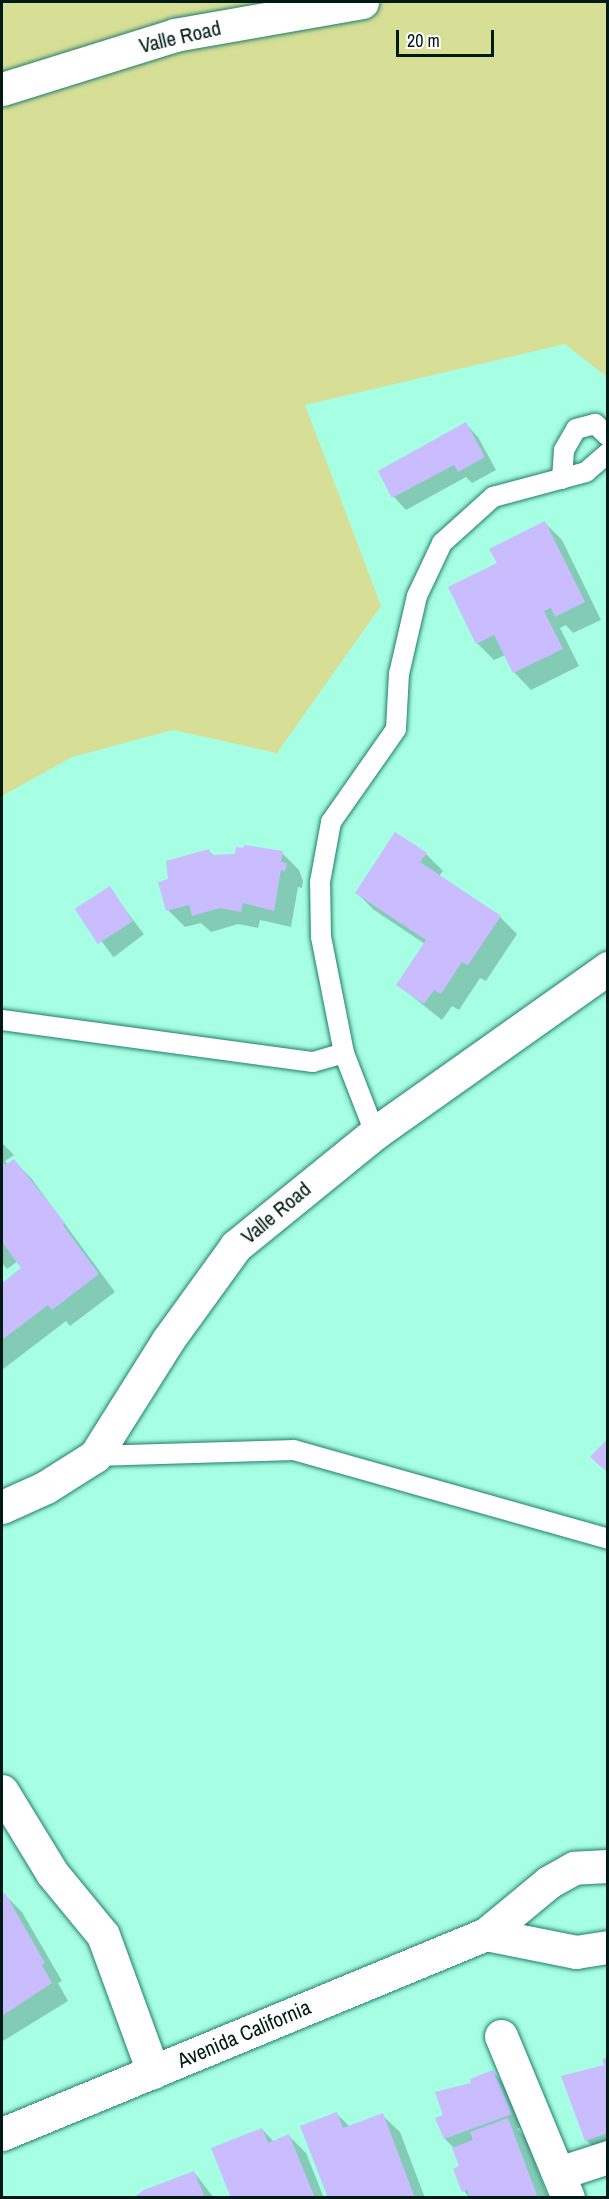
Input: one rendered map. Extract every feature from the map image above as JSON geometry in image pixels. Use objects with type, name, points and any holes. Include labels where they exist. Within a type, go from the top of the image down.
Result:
[{"type":"street","name":"Valle Road","points":[[2,89],[175,35],[362,2]]},
{"type":"street","name":"Valle Road","points":[[2,1507],[46,1486],[95,1456],[168,1340],[236,1246],[375,1133],[608,968]]},
{"type":"street","points":[[2,1791],[52,1873],[103,1935],[153,2072]]},
{"type":"street","name":"Avenida California","points":[[2,2134],[486,1934],[549,1882],[574,1868],[608,1866]]},
{"type":"street","points":[[486,1934],[576,1952],[608,1947]]},
{"type":"street","points":[[501,2036],[563,2185],[608,2157]]},
{"type":"lane","points":[[562,479],[564,450],[576,429],[595,424],[608,436]]},
{"type":"lane","points":[[375,1133],[344,1053],[321,937],[320,882],[331,822],[396,729],[399,674],[417,596],[442,543],[493,498],[586,472],[608,453]]},
{"type":"lane","points":[[2,1020],[313,1062],[344,1053]]},
{"type":"lane","points":[[95,1456],[294,1450],[608,1539]]},
{"type":"green space","points":[[2,2],[607,2],[607,377],[565,344],[305,405],[381,606],[277,753],[173,730],[72,757],[2,796]]},
{"type":"building","points":[[466,422],[485,457],[458,472],[454,465],[392,498],[378,471]]},
{"type":"building","points":[[545,521],[585,602],[555,617],[551,608],[544,611],[563,649],[513,673],[494,635],[476,644],[448,587],[497,563],[489,549]]},
{"type":"building","points":[[395,832],[427,853],[420,862],[501,916],[468,965],[462,962],[441,994],[434,990],[424,1004],[396,985],[426,940],[355,893]]},
{"type":"building","points":[[244,845],[283,851],[281,862],[287,863],[285,871],[281,870],[274,911],[243,903],[241,912],[220,908],[192,916],[189,905],[166,911],[158,882],[168,879],[166,861],[209,849],[211,855],[235,854],[236,847],[243,848]]},
{"type":"building","points":[[110,886],[133,921],[98,944],[75,909]]},
{"type":"building","points":[[14,1159],[65,1223],[63,1225],[99,1274],[52,1310],[48,1305],[2,1340],[2,1283],[21,1268],[2,1242],[2,1160],[5,1165]]},
{"type":"building","points":[[608,1438],[608,1473],[590,1457]]},
{"type":"building","points":[[5,1893],[45,1963],[42,1965],[52,1983],[2,2016],[2,1895]]},
{"type":"building","points":[[608,2057],[608,2133],[585,2141],[561,2076],[604,2065],[602,2059]]},
{"type":"building","points":[[493,2070],[512,2114],[444,2139],[435,2118],[443,2115],[435,2092],[471,2083],[470,2079]]},
{"type":"building","points":[[337,2112],[343,2128],[383,2113],[415,2198],[328,2198],[300,2126]]},
{"type":"building","points":[[508,2118],[538,2198],[470,2198],[467,2190],[462,2192],[453,2169],[459,2166],[452,2148],[473,2140],[470,2132]]},
{"type":"building","points":[[262,2128],[268,2143],[289,2134],[315,2198],[231,2198],[211,2148]]},
{"type":"building","points":[[194,2171],[205,2198],[132,2198],[144,2190]]}]
